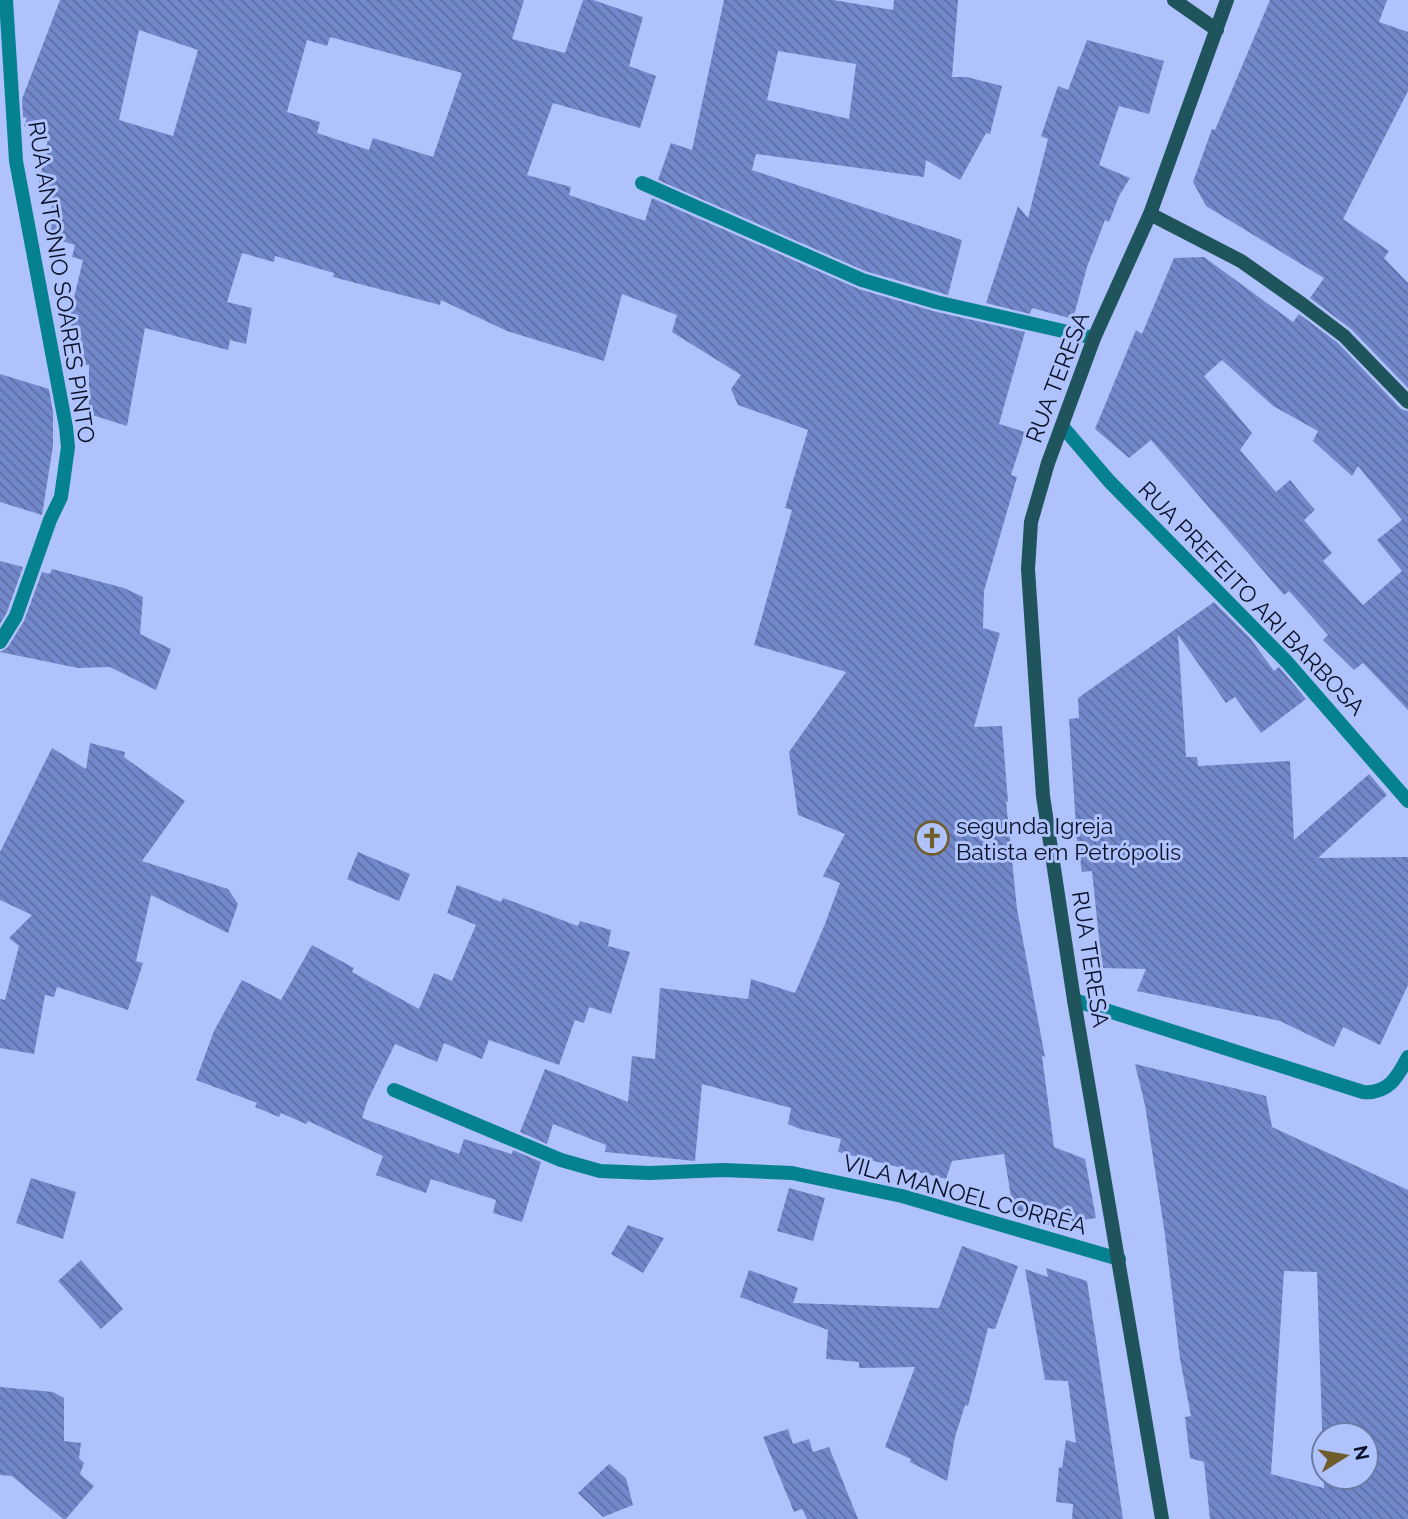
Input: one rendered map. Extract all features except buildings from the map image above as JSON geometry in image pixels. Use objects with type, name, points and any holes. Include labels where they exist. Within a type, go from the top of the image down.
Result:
[{"type":"main road","points":[[1174,0],[1217,30]]},
{"type":"main road","name":"RUA TERESA","points":[[1162,1519],[1073,1000],[1043,796],[1028,569],[1031,522],[1062,426],[1094,338],[1150,214],[1227,0]]},
{"type":"main road","points":[[1150,214],[1241,261],[1302,304],[1343,336],[1408,402]]},
{"type":"street","name":"RUA ANTONIO SOARES PINTO","points":[[0,642],[16,616],[50,520],[61,497],[68,447],[16,160],[6,0]]},
{"type":"street","points":[[642,183],[862,280],[936,302],[1094,338]]},
{"type":"street","name":"RUA PREFEITO ARI BARBOSA","points":[[1062,426],[1109,481],[1287,662],[1408,801]]},
{"type":"street","points":[[1073,1000],[1363,1092],[1384,1090],[1392,1083],[1408,1057]]},
{"type":"street","name":"VILA MANOEL CORRÊA","points":[[394,1090],[561,1160],[600,1171],[649,1173],[723,1170],[792,1173],[902,1196],[1119,1259]]},
{"type":"place","name":"segunda Igreja Batista em Petrópolis","points":[[932,838]]}]
